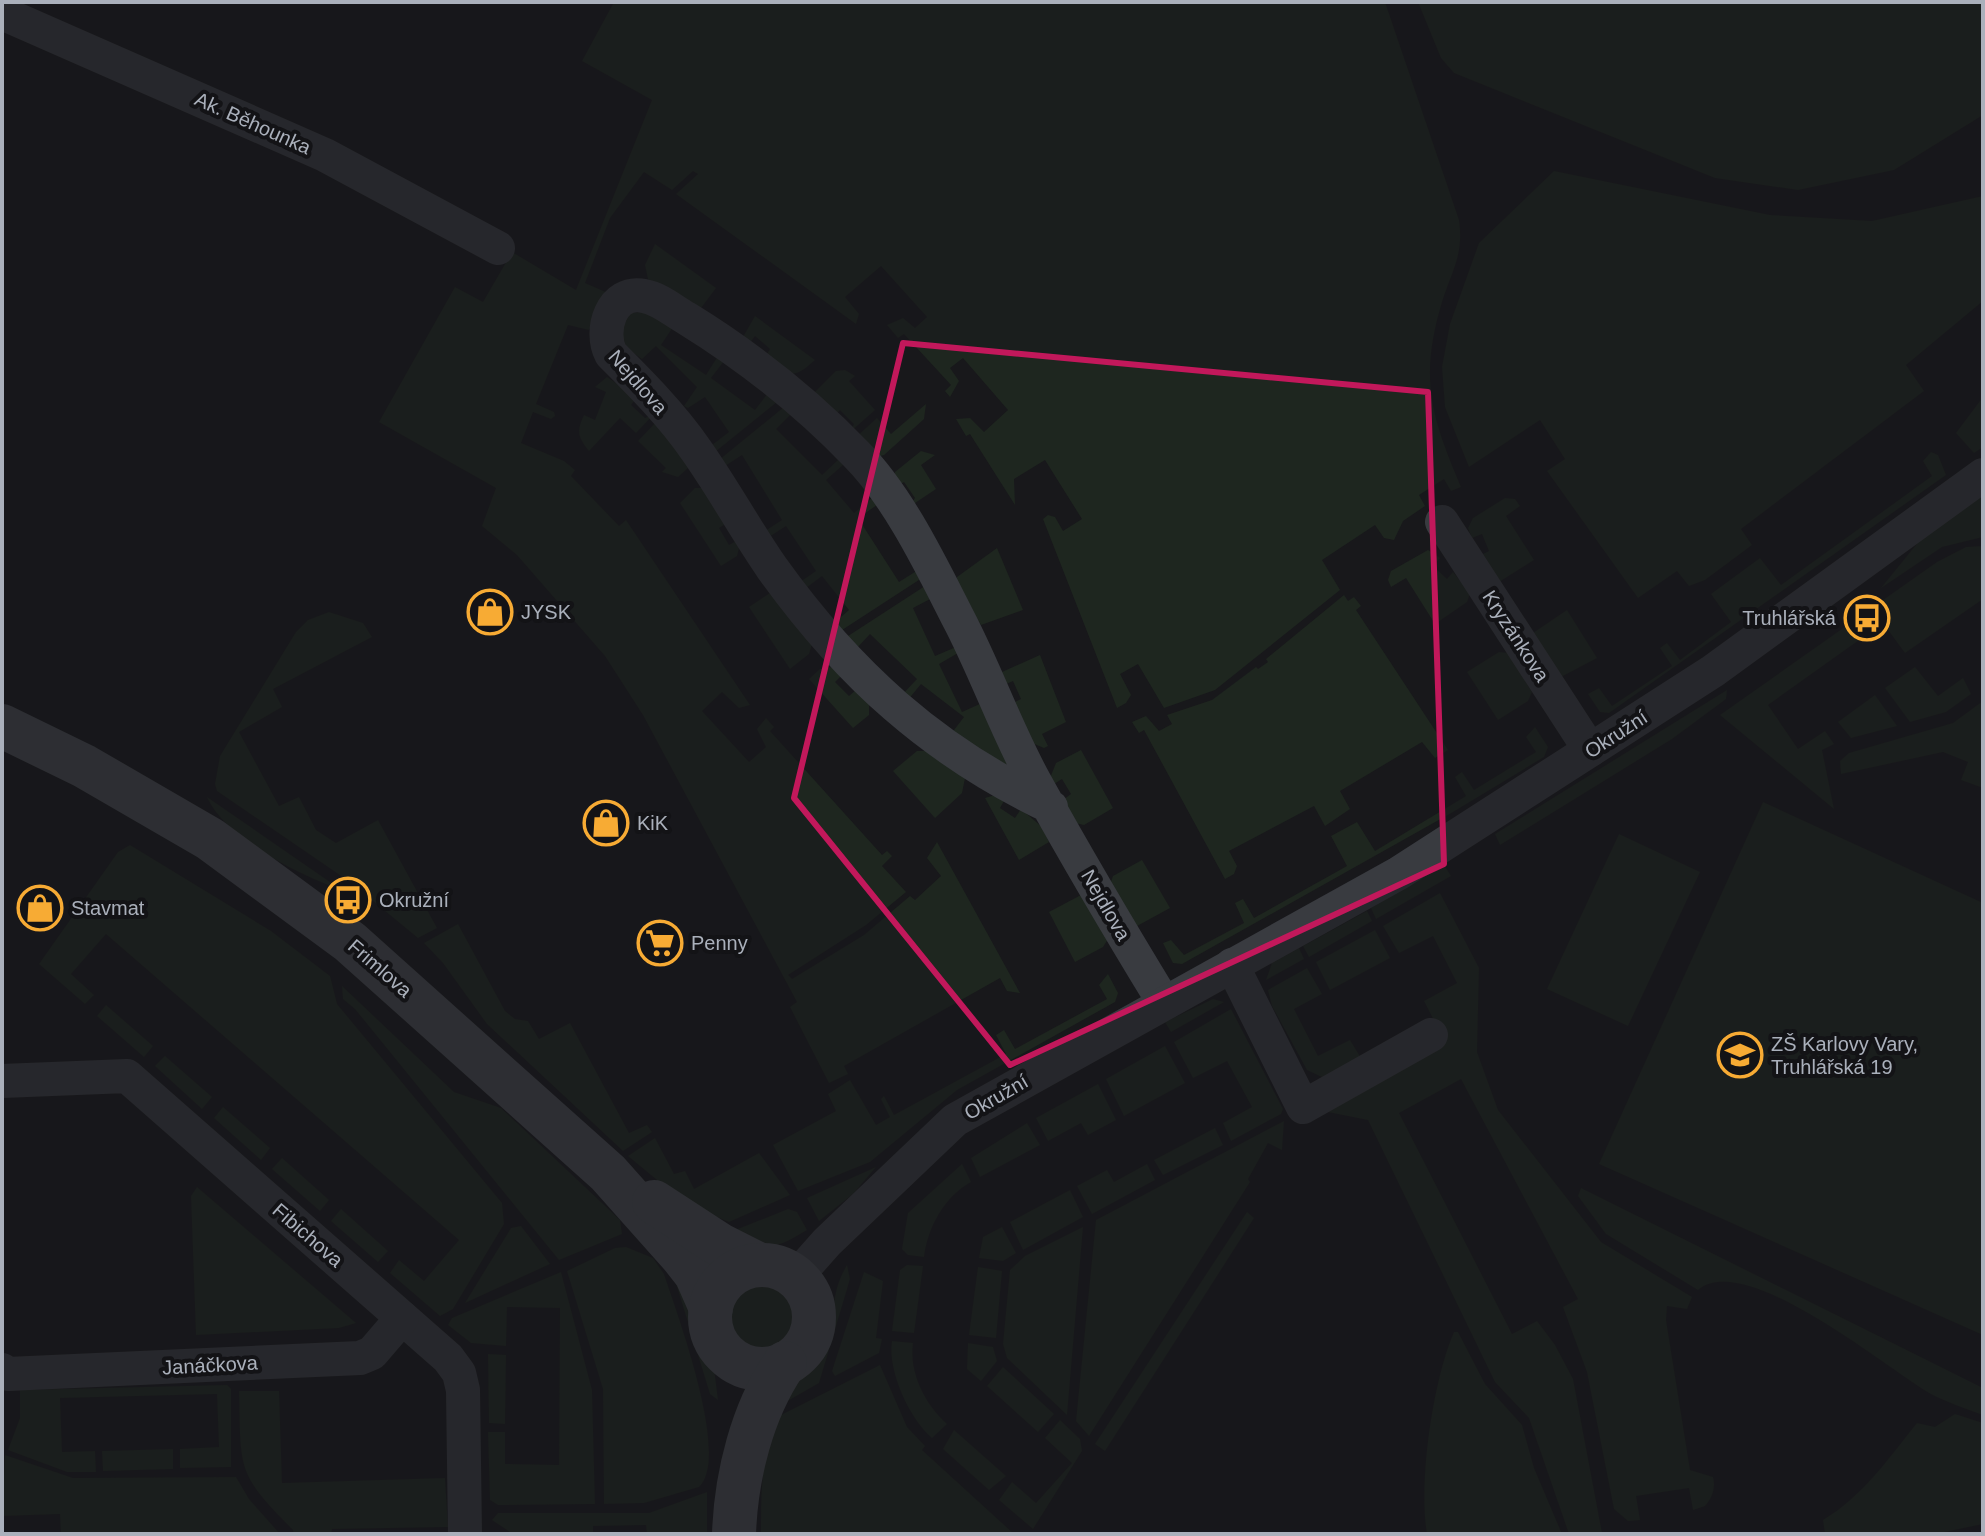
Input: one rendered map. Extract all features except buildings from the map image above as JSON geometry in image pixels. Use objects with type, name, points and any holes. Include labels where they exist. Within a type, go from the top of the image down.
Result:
[{"type":"main road","name":"Frimlova","points":[[2,726],[156,806],[273,882],[362,952],[608,1173],[696,1274],[715,1327]]},
{"type":"main road","name":"Frimlova","points":[[608,1173],[720,1245],[777,1271]]},
{"type":"main road","name":"Okružní","points":[[715,1327],[716,1291],[727,1278],[741,1269],[777,1271]]},
{"type":"main road","points":[[715,1327],[737,1363],[753,1368],[769,1368],[785,1363],[799,1353],[814,1323],[810,1298],[777,1271]]},
{"type":"main road","points":[[715,1327],[729,1386],[728,1473],[734,1522]]},
{"type":"main road","points":[[734,1522],[758,1410],[785,1363]]},
{"type":"street","name":"Ak. Běhounka","points":[[2,13],[325,155],[498,248]]},
{"type":"street","name":"Nejdlova","points":[[1051,807],[1000,783],[886,701],[817,627],[772,567],[695,448],[611,354],[605,343],[604,329],[612,310],[622,300],[633,295],[658,300],[720,339],[858,455],[905,521],[958,617],[1034,781],[1051,807],[1163,1001]]},
{"type":"street","name":"Okružní","points":[[777,1271],[827,1242],[955,1120],[1163,1001],[1399,873],[1713,671],[1983,475]]},
{"type":"street","name":"Kryzánkova","points":[[1442,522],[1590,750]]},
{"type":"street","points":[[1232,965],[1303,1107],[1431,1035]]},
{"type":"street","name":"Fibichova","points":[[2,1081],[127,1076],[448,1358],[459,1373],[463,1390],[465,1534]]},
{"type":"street","name":"Janáčkova","points":[[2,1370],[8,1374],[360,1358],[372,1353],[402,1318]]},
{"type":"highlighted area","points":[[903,343],[1428,392],[1444,864],[1010,1065],[794,798]]},
{"type":"shaded area","points":[[614,2],[1385,2],[1459,220],[1460,243],[1435,329],[1430,376],[1436,418],[1461,487],[1451,491],[1444,479],[1419,495],[1425,506],[1403,521],[1394,540],[1384,538],[1375,525],[1322,560],[1340,590],[1215,690],[1164,708],[1138,664],[1120,674],[1131,695],[1126,703],[1117,708],[1043,519],[1048,515],[1055,517],[1063,531],[1082,519],[1045,460],[1014,479],[1015,505],[970,434],[966,436],[956,419],[970,418],[984,432],[1008,410],[963,358],[950,368],[959,381],[950,397],[945,391],[951,385],[904,334],[898,338],[887,325],[903,318],[915,328],[927,317],[881,266],[845,297],[859,314],[856,324],[676,194],[698,174],[693,171],[672,190],[644,172],[610,218],[585,283],[608,293],[589,330],[568,325],[536,404],[554,412],[555,416],[551,419],[533,412],[521,443],[564,461],[575,470],[571,476],[619,526],[626,520],[750,705],[739,708],[722,692],[702,711],[749,762],[766,747],[757,729],[766,718],[774,727],[770,731],[882,855],[887,851],[892,856],[882,866],[906,892],[866,925],[788,975],[792,979],[864,935],[910,896],[915,900],[941,876],[927,858],[937,842],[1020,993],[1007,991],[1000,978],[844,1066],[848,1074],[829,1083],[790,1007],[797,1002],[643,715],[605,656],[517,555],[482,526],[496,488],[379,422],[455,287],[483,302],[512,252],[576,290],[652,100],[582,61]]},
{"type":"shaded area","points":[[1418,2],[1983,2],[1983,115],[1894,170],[1798,190],[1715,178],[1454,73],[1441,58]]},
{"type":"shaded area","points":[[1554,171],[1770,215],[1872,221],[1983,196],[1983,301],[1906,365],[1924,391],[1741,529],[1752,545],[1705,580],[1689,586],[1677,571],[1638,598],[1547,471],[1565,459],[1540,420],[1469,467],[1445,407],[1442,367],[1450,324],[1479,243]]},
{"type":"shaded area","points":[[655,244],[716,288],[701,308],[648,279],[645,265]]},
{"type":"shaded area","points":[[644,312],[673,327],[661,345],[706,375],[718,356],[724,361],[711,378],[755,410],[768,393],[777,402],[715,452],[712,445],[729,432],[705,397],[688,408],[684,406],[697,387],[656,346],[642,359],[624,346],[619,334],[630,313]]},
{"type":"shaded area","points":[[755,316],[815,360],[801,371],[790,373],[765,357],[770,349],[755,336],[749,344],[743,337]]},
{"type":"shaded area","points":[[845,370],[855,376],[849,381],[875,410],[849,433],[854,424],[840,410],[833,417],[815,392],[836,371]]},
{"type":"shaded area","points":[[607,377],[637,397],[631,405],[645,418],[654,414],[636,433],[620,418],[589,451],[580,438],[579,430],[584,415],[595,420],[606,392],[595,387]]},
{"type":"shaded area","points":[[1983,397],[1983,447],[1974,453],[1956,433]]},
{"type":"shaded area","points":[[926,404],[924,419],[884,455],[877,457],[854,439],[877,418],[891,434]]},
{"type":"shaded area","points":[[784,407],[793,412],[776,429],[822,475],[839,459],[843,465],[826,480],[854,513],[872,498],[877,505],[858,518],[899,582],[918,570],[922,578],[839,632],[834,623],[849,610],[822,576],[806,588],[800,582],[816,571],[786,526],[769,537],[765,531],[782,520],[742,455],[725,466],[719,460]]},
{"type":"shaded area","points":[[659,419],[688,468],[678,477],[662,472],[666,468],[638,441]]},
{"type":"shaded area","points":[[921,451],[935,455],[921,465],[936,489],[909,507],[915,498],[904,482],[896,487],[893,479],[895,472]]},
{"type":"shaded area","points":[[1931,452],[1938,455],[1946,475],[1609,713],[1600,712],[1588,694],[1599,688],[1612,706],[1672,666],[1660,648],[1667,643],[1680,660],[1731,622],[1711,594],[1760,558],[1781,585],[1932,476],[1923,461]]},
{"type":"shaded area","points":[[695,488],[703,488],[727,523],[719,528],[729,545],[738,540],[740,544],[737,556],[721,566],[680,503]]},
{"type":"shaded area","points":[[1983,492],[1983,537],[1942,547],[1881,588],[1920,540]]},
{"type":"shaded area","points":[[1505,498],[1515,499],[1520,506],[1506,516],[1534,560],[1499,582],[1479,556],[1489,551],[1482,534],[1472,538],[1468,528],[1473,518]]},
{"type":"shaded area","points":[[1983,546],[1983,599],[1905,653],[1883,623],[1768,705],[1798,749],[1825,731],[1834,744],[1822,750],[1834,809],[1720,715],[1937,562],[1966,547]]},
{"type":"shaded area","points":[[997,548],[1023,610],[981,625],[956,584],[957,577]]},
{"type":"shaded area","points":[[1428,550],[1440,558],[1433,566],[1447,579],[1453,572],[1470,593],[1467,602],[1435,624],[1406,578],[1391,587],[1388,580],[1391,571]]},
{"type":"shaded area","points":[[925,586],[932,598],[913,608],[935,656],[956,647],[958,653],[939,664],[962,712],[982,703],[1017,771],[951,734],[964,717],[921,684],[907,701],[902,695],[917,679],[870,634],[855,650],[845,638]]},
{"type":"shaded area","points":[[770,593],[812,644],[809,654],[790,669],[749,607]]},
{"type":"shaded area","points":[[1344,595],[1348,601],[1354,597],[1361,606],[1356,610],[1448,750],[1435,758],[1422,742],[1340,791],[1350,809],[1325,826],[1314,806],[1229,851],[1237,866],[1234,874],[1225,879],[1144,730],[1139,733],[1132,722],[1146,716],[1159,731],[1172,724],[1167,715],[1212,700],[1256,667],[1258,669]]},
{"type":"shaded area","points":[[1567,610],[1597,658],[1559,678],[1533,633]]},
{"type":"shaded area","points":[[329,612],[363,623],[372,637],[273,689],[282,707],[239,732],[279,806],[299,797],[316,830],[336,843],[378,820],[437,928],[418,938],[350,882],[217,791],[215,784],[220,756],[296,632],[308,620]]},
{"type":"shaded area","points":[[1499,652],[1509,653],[1532,692],[1528,701],[1498,720],[1467,672]]},
{"type":"shaded area","points":[[1040,655],[1066,722],[1042,734],[1048,746],[1044,748],[1032,743],[1013,703],[1021,699],[1013,681],[1004,685],[1002,672]]},
{"type":"shaded area","points":[[831,667],[842,675],[835,682],[849,696],[856,690],[869,705],[869,715],[853,728],[809,679],[820,669]]},
{"type":"shaded area","points":[[1915,667],[1938,696],[1963,678],[1971,694],[1946,712],[1910,722],[1885,688]]},
{"type":"shaded area","points":[[1727,690],[1726,699],[1672,739],[1500,845],[1495,834]]},
{"type":"shaded area","points":[[1875,695],[1897,726],[1851,738],[1838,722]]},
{"type":"shaded area","points":[[1983,701],[1983,788],[1961,780],[1968,762],[1943,752],[1841,774],[1840,761],[1849,753],[1953,723]]},
{"type":"shaded area","points":[[1535,727],[1548,747],[1544,757],[1453,812],[1182,964],[1173,963],[1163,943],[1171,940],[1184,955],[1244,923],[1235,903],[1243,899],[1254,918],[1347,866],[1331,836],[1357,822],[1375,851],[1466,796],[1455,777],[1462,772],[1474,790],[1536,752],[1526,737]]},
{"type":"shaded area","points":[[1081,750],[1113,808],[1084,825],[1075,823],[1063,800],[1071,794],[1062,779],[1054,784],[1050,778],[1056,763]]},
{"type":"shaded area","points":[[917,751],[926,751],[965,778],[962,793],[935,818],[893,771]]},
{"type":"shaded area","points":[[995,795],[1005,799],[1000,808],[1015,818],[1021,809],[1042,827],[1049,842],[1019,860],[985,798]]},
{"type":"shaded area","points":[[207,797],[343,891],[286,866],[247,841],[230,828]]},
{"type":"shaded area","points":[[1763,802],[1983,903],[1983,1335],[1599,1164]]},
{"type":"shaded area","points":[[1619,834],[1700,872],[1628,1026],[1547,989]]},
{"type":"shaded area","points":[[130,845],[271,931],[330,976],[337,1004],[502,1203],[504,1224],[453,1309],[440,1316],[390,1273],[399,1260],[424,1281],[459,1240],[106,934],[71,974],[94,995],[85,1004],[39,964],[118,852]]},
{"type":"shaded area","points":[[1142,860],[1170,908],[1137,926],[1110,885],[1113,876]]},
{"type":"shaded area","points":[[1444,865],[1451,876],[1376,919],[1371,908]]},
{"type":"shaded area","points":[[1440,893],[1479,968],[1477,1052],[1498,1110],[1601,1242],[1692,1297],[1687,1309],[1667,1306],[1666,1320],[1690,1470],[1713,1477],[1713,1493],[1705,1506],[1693,1510],[1689,1488],[1636,1496],[1640,1520],[1628,1521],[1614,1509],[1587,1372],[1563,1307],[1578,1299],[1461,1079],[1399,1113],[1512,1334],[1537,1321],[1555,1345],[1573,1379],[1602,1533],[1569,1534],[1529,1418],[1495,1382],[1368,1120],[1318,1110],[1443,1038],[1424,1001],[1457,983],[1433,936],[1399,953],[1383,926]]},
{"type":"shaded area","points":[[1081,895],[1108,939],[1103,947],[1075,962],[1049,912]]},
{"type":"shaded area","points":[[1367,911],[1372,921],[1309,957],[1303,946]]},
{"type":"shaded area","points":[[458,924],[505,1011],[515,1019],[528,1021],[539,1039],[570,1023],[629,1133],[647,1125],[652,1132],[623,1151],[487,1024],[443,963],[424,943]]},
{"type":"shaded area","points":[[1375,930],[1390,958],[1330,990],[1316,962]]},
{"type":"shaded area","points":[[1299,948],[1304,959],[1266,980],[1272,963]]},
{"type":"shaded area","points":[[1307,968],[1322,994],[1294,1009],[1318,1056],[1350,1040],[1364,1063],[1324,1078],[1307,1070],[1272,1006],[1268,990]]},
{"type":"shaded area","points":[[1108,974],[1118,993],[1115,1002],[957,1090],[870,1162],[798,1191],[773,1145],[836,1111],[828,1094],[850,1080],[876,1125],[890,1117],[881,1099],[884,1096],[894,1115],[1006,1054],[996,1035],[1004,1030],[1015,1049],[1107,999],[1099,985]]},
{"type":"shaded area","points":[[342,986],[454,1092],[501,1108],[620,1220],[622,1234],[559,1260],[355,1009],[343,999]]},
{"type":"shaded area","points":[[1213,999],[1224,1002],[1171,1032],[1165,1022]]},
{"type":"shaded area","points":[[106,1005],[153,1046],[144,1057],[97,1016]]},
{"type":"shaded area","points":[[1231,1009],[1283,1109],[1281,1114],[1231,1141],[1223,1123],[1252,1107],[1227,1061],[1193,1078],[1174,1042]]},
{"type":"shaded area","points":[[1165,1046],[1185,1083],[1124,1116],[1106,1079]]},
{"type":"shaded area","points":[[165,1056],[212,1097],[202,1109],[155,1066]]},
{"type":"shaded area","points":[[1098,1084],[1116,1120],[1088,1135],[1081,1123],[1048,1141],[1036,1118]]},
{"type":"shaded area","points":[[223,1107],[270,1148],[261,1160],[214,1118]]},
{"type":"shaded area","points":[[1284,1121],[1282,1150],[1268,1143],[1248,1179],[1250,1182],[1089,1436],[1076,1421],[1096,1220]]},
{"type":"shaded area","points":[[1027,1123],[1040,1145],[980,1177],[971,1158]]},
{"type":"shaded area","points":[[1215,1128],[1223,1145],[1163,1175],[1154,1160]]},
{"type":"shaded area","points":[[655,1138],[674,1174],[685,1171],[694,1189],[759,1153],[790,1195],[729,1222],[697,1209],[628,1156]]},
{"type":"shaded area","points":[[282,1158],[329,1200],[320,1211],[272,1169]]},
{"type":"shaded area","points":[[962,1164],[971,1182],[945,1204],[929,1235],[924,1257],[908,1255],[902,1249],[908,1213]]},
{"type":"shaded area","points":[[1147,1164],[1155,1180],[1092,1214],[1077,1186],[1107,1170],[1114,1182]]},
{"type":"shaded area","points":[[876,1167],[853,1194],[819,1221],[807,1198]]},
{"type":"shaded area","points":[[197,1187],[356,1323],[339,1328],[196,1335],[191,1196]]},
{"type":"shaded area","points":[[1581,1188],[1983,1388],[1983,1415],[1931,1394],[1850,1339],[1781,1298],[1748,1286],[1720,1282],[1698,1290],[1606,1234],[1578,1196]]},
{"type":"shaded area","points":[[1070,1190],[1083,1217],[1023,1250],[1010,1222]]},
{"type":"shaded area","points":[[341,1209],[388,1251],[378,1262],[331,1221]]},
{"type":"shaded area","points":[[788,1209],[797,1212],[807,1230],[783,1243],[758,1245],[723,1235]]},
{"type":"shaded area","points":[[1247,1212],[1254,1218],[1105,1451],[1095,1444]]},
{"type":"shaded area","points":[[521,1226],[550,1264],[465,1303],[511,1228]]},
{"type":"shaded area","points":[[1002,1227],[1016,1253],[1003,1261],[979,1258],[983,1237]]},
{"type":"shaded area","points":[[1083,1227],[1067,1415],[1007,1358],[1003,1344],[1010,1270],[1025,1256]]},
{"type":"shaded area","points":[[626,1247],[653,1258],[664,1274],[698,1384],[709,1447],[707,1471],[699,1487],[644,1503],[604,1504],[603,1389],[567,1271],[615,1248]]},
{"type":"shaded area","points":[[847,1265],[850,1279],[819,1383],[777,1407],[792,1379],[815,1359],[826,1343],[837,1287]]},
{"type":"shaded area","points":[[907,1265],[923,1266],[914,1333],[892,1331],[900,1270]]},
{"type":"shaded area","points":[[978,1267],[1002,1271],[996,1338],[969,1335]]},
{"type":"shaded area","points":[[561,1272],[592,1390],[595,1504],[498,1505],[490,1500],[488,1432],[505,1432],[505,1464],[559,1465],[560,1308],[507,1307],[506,1346],[471,1343],[448,1325],[452,1318]]},
{"type":"shaded area","points":[[864,1272],[883,1281],[876,1338],[882,1339],[879,1353],[835,1376],[832,1371]]},
{"type":"shaded area","points":[[675,1280],[695,1303],[695,1333],[714,1368],[718,1400],[710,1394]]},
{"type":"shaded area","points":[[762,1285],[780,1291],[788,1299],[794,1317],[788,1335],[780,1343],[762,1349],[744,1343],[736,1335],[730,1317],[736,1299],[744,1291]]},
{"type":"shaded area","points":[[1454,1332],[1458,1332],[1485,1384],[1522,1425],[1534,1468],[1562,1534],[1427,1534],[1424,1487],[1429,1432],[1446,1352]]},
{"type":"shaded area","points":[[892,1341],[913,1343],[912,1354],[920,1387],[947,1424],[932,1438],[916,1419],[902,1394],[893,1366]]},
{"type":"shaded area","points":[[968,1343],[993,1347],[997,1361],[981,1381],[967,1369]]},
{"type":"shaded area","points":[[488,1354],[506,1355],[505,1424],[489,1423]]},
{"type":"shaded area","points":[[880,1365],[907,1427],[925,1446],[922,1450],[1014,1534],[761,1534],[765,1458],[781,1415]]},
{"type":"shaded area","points":[[1003,1367],[1054,1414],[1038,1432],[987,1386]]},
{"type":"shaded area","points":[[227,1385],[231,1389],[231,1467],[180,1468],[180,1449],[219,1447],[217,1394],[60,1398],[62,1452],[95,1451],[96,1472],[67,1472],[8,1450],[20,1418],[20,1390]]},
{"type":"shaded area","points":[[239,1391],[279,1391],[282,1483],[445,1478],[448,1527],[332,1529],[331,1534],[294,1534],[251,1482],[245,1469],[240,1438]]},
{"type":"shaded area","points":[[1955,1414],[1983,1423],[1983,1524],[1935,1534],[1825,1534],[1823,1520],[1863,1488],[1917,1423],[1935,1427]]},
{"type":"shaded area","points":[[1060,1420],[1080,1439],[1082,1451],[1033,1529],[999,1500],[1012,1482],[1036,1503],[1072,1463],[1045,1438]]},
{"type":"shaded area","points":[[954,1430],[1006,1476],[989,1490],[943,1449]]},
{"type":"shaded area","points":[[173,1449],[173,1469],[103,1471],[102,1451]]},
{"type":"shaded area","points":[[5,1455],[73,1478],[236,1477],[249,1499],[280,1534],[61,1534],[60,1514],[2,1516]]},
{"type":"shaded area","points":[[707,1492],[707,1534],[647,1534],[646,1525],[593,1526],[593,1534],[513,1534],[492,1520],[498,1513],[649,1513]]},
{"type":"place","name":"JYSK","points":[[490,612]]},
{"type":"place","name":"Truhlářská","points":[[1867,618]]},
{"type":"place","name":"KiK","points":[[606,823]]},
{"type":"place","name":"Okružní","points":[[348,900]]},
{"type":"place","name":"Stavmat","points":[[40,908]]},
{"type":"place","name":"Penny","points":[[660,943]]},
{"type":"place","name":"ZŠ Karlovy Vary, Truhlářská 19","points":[[1740,1055]]}]
